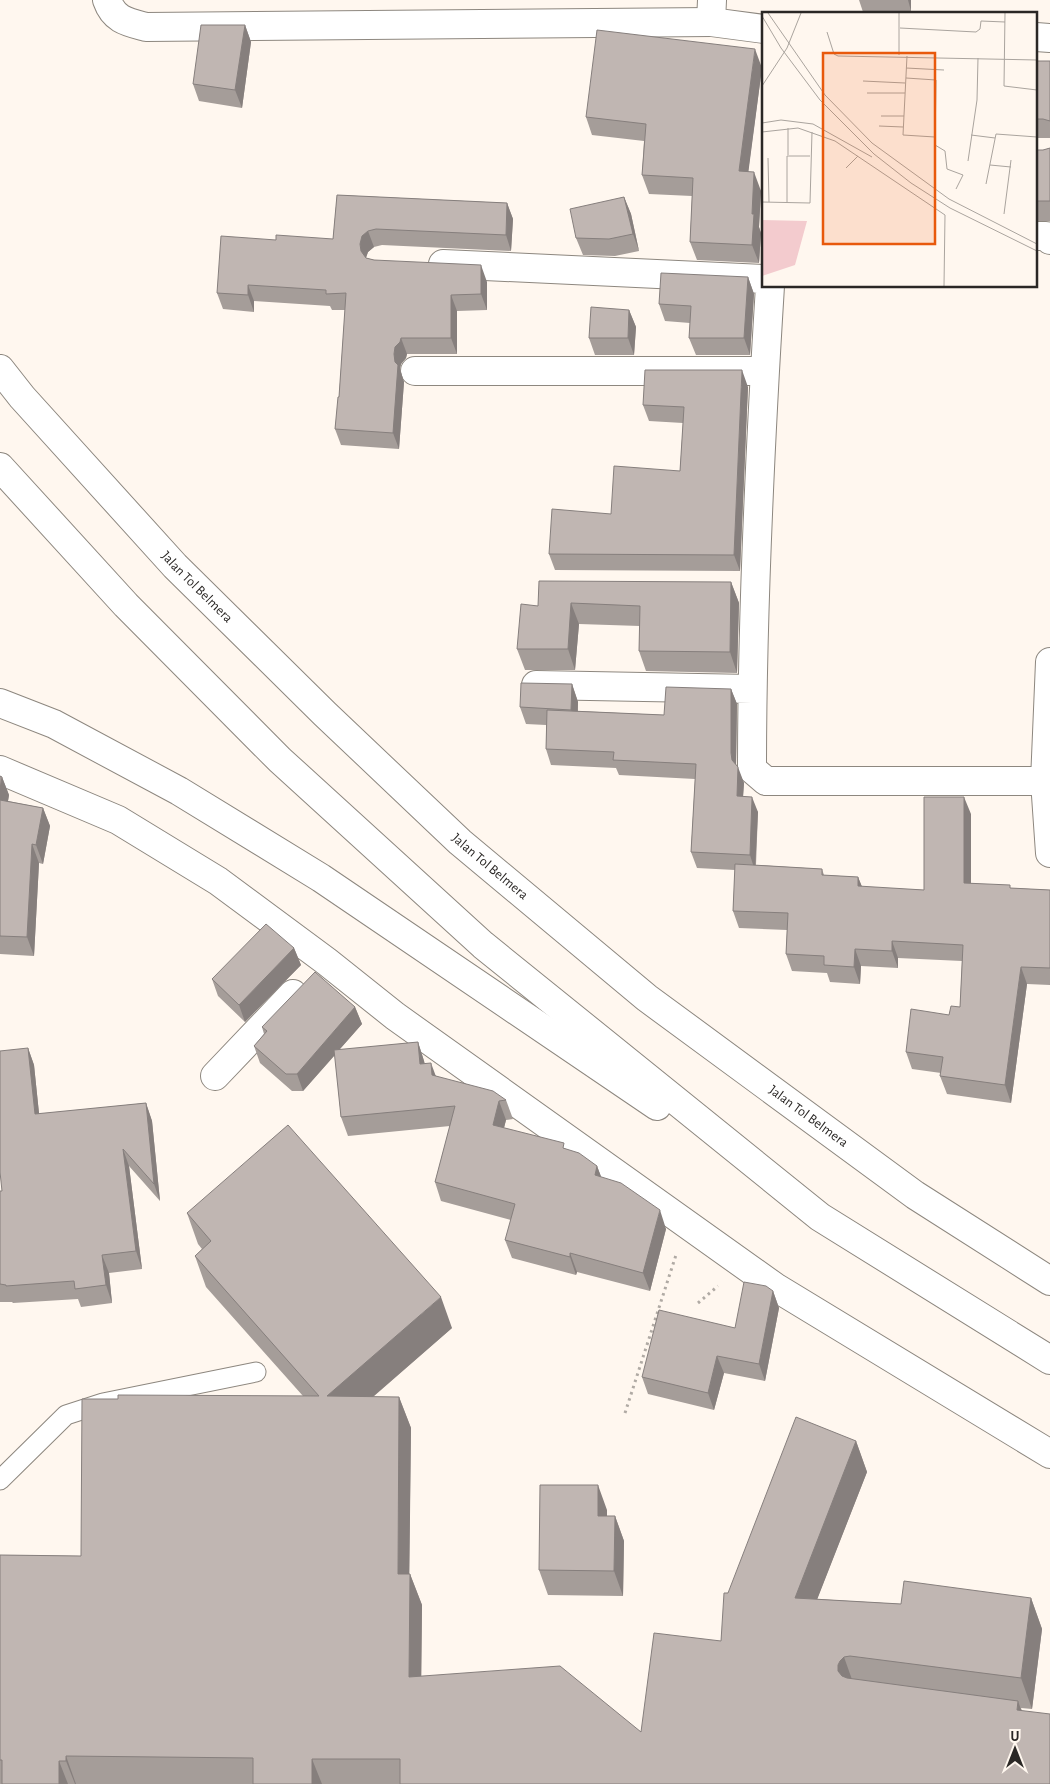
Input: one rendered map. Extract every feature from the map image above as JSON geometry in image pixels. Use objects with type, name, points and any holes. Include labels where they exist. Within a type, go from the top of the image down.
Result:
[{"type":"main road","points":[[107,0],[110,11],[126,22],[146,27],[712,11],[762,29]]},
{"type":"main road","points":[[1038,236],[1046,236],[1050,240]]},
{"type":"main road","points":[[420,263],[762,278]]},
{"type":"main road","points":[[770,288],[745,587],[752,689],[752,769],[766,780],[1045,780]]},
{"type":"main road","name":"Jalan Tol Belmera","points":[[0,369],[22,397],[176,566],[325,714],[460,842],[646,998],[915,1195],[1050,1281]]},
{"type":"main road","points":[[415,371],[764,371]]},
{"type":"main road","points":[[0,467],[126,605],[280,760],[483,945],[820,1216]]},
{"type":"main road","points":[[1050,662],[1045,780],[1050,853]]},
{"type":"main road","points":[[528,685],[752,689]]},
{"type":"main road","points":[[0,703],[54,724],[179,791],[313,873],[820,1216],[1050,1360]]},
{"type":"main road","points":[[0,770],[118,820],[218,881],[326,961],[395,1016],[775,1287],[1050,1454]]},
{"type":"main road","points":[[215,1076],[326,961]]},
{"type":"lane","points":[[0,1480],[66,1415],[102,1403],[256,1372]]},
{"type":"path","points":[[626,1413],[686,1224]]},
{"type":"building","points":[[201,25],[245,25],[235,90],[193,84]]},
{"type":"building","points":[[597,30],[755,49],[739,171],[754,172],[752,245],[690,242],[693,178],[642,175],[646,124],[586,117]]},
{"type":"building","points":[[1038,61],[1050,61],[1050,121],[1038,119]]},
{"type":"building","points":[[1050,148],[1050,201],[1038,201],[1038,150]]},
{"type":"building","points":[[337,195],[507,203],[506,235],[376,229],[368,231],[362,236],[361,251],[366,258],[374,260],[481,265],[481,294],[451,295],[451,338],[401,338],[395,347],[395,362],[398,365],[393,433],[335,429],[346,293],[326,294],[326,290],[248,285],[248,295],[217,293],[221,236],[276,240],[276,235],[333,239]]},
{"type":"building","points":[[624,197],[633,234],[609,239],[576,238],[570,209]]},
{"type":"building","points":[[661,273],[748,277],[744,338],[689,338],[691,306],[659,304]]},
{"type":"building","points":[[591,307],[629,310],[628,338],[589,338]]},
{"type":"building","points":[[645,370],[742,370],[734,555],[549,554],[552,509],[611,514],[614,466],[680,471],[684,407],[643,405]]},
{"type":"building","points":[[539,581],[731,582],[730,652],[639,651],[640,606],[571,603],[568,649],[517,649],[521,604],[538,606]]},
{"type":"building","points":[[521,683],[572,684],[571,710],[520,707]]},
{"type":"building","points":[[666,687],[731,689],[731,753],[732,760],[738,767],[737,796],[752,797],[750,855],[691,852],[696,764],[613,760],[614,752],[546,749],[547,710],[664,715]]},
{"type":"building","points":[[924,797],[964,797],[964,883],[1010,885],[1010,888],[1050,890],[1050,968],[1021,967],[1005,1085],[940,1076],[943,1057],[906,1052],[911,1009],[949,1015],[951,1006],[960,1007],[963,945],[892,941],[892,951],[855,949],[854,967],[824,965],[824,956],[786,954],[788,913],[733,911],[735,864],[822,869],[822,875],[858,877],[858,886],[924,890]]},
{"type":"building","points":[[0,800],[43,808],[36,845],[32,844],[27,937],[0,936]]},
{"type":"building","points":[[266,924],[294,948],[239,1005],[212,979]]},
{"type":"building","points":[[315,972],[355,1007],[297,1074],[286,1074],[254,1046],[267,1031],[262,1027]]},
{"type":"building","points":[[418,1042],[420,1064],[431,1063],[432,1075],[493,1091],[506,1100],[499,1101],[493,1125],[564,1143],[563,1148],[579,1153],[597,1166],[595,1175],[621,1183],[660,1210],[643,1273],[570,1253],[570,1257],[505,1240],[515,1204],[435,1182],[455,1106],[341,1117],[334,1050]]},
{"type":"building","points":[[28,1048],[35,1114],[146,1103],[154,1184],[123,1149],[136,1251],[102,1255],[106,1285],[75,1289],[74,1281],[6,1286],[0,1284],[0,1191],[2,1191],[0,1172],[0,1051]]},
{"type":"building","points":[[288,1125],[441,1297],[327,1396],[399,1397],[398,1574],[410,1574],[409,1677],[560,1666],[641,1732],[654,1633],[721,1641],[724,1593],[728,1593],[796,1417],[856,1441],[795,1598],[901,1604],[904,1581],[1031,1598],[1021,1678],[850,1656],[844,1657],[840,1661],[838,1671],[847,1678],[1018,1701],[1017,1710],[1050,1714],[1050,1784],[400,1784],[400,1759],[312,1759],[312,1784],[253,1784],[253,1758],[66,1756],[66,1761],[59,1761],[59,1784],[2,1784],[2,1760],[0,1760],[0,1555],[81,1556],[82,1399],[118,1399],[118,1395],[319,1396],[195,1256],[211,1241],[187,1213]]},
{"type":"building","points":[[744,1282],[766,1286],[773,1291],[759,1364],[717,1356],[708,1393],[642,1377],[659,1310],[735,1328]]},
{"type":"building","points":[[540,1485],[598,1485],[598,1516],[615,1516],[614,1571],[539,1570]]}]
